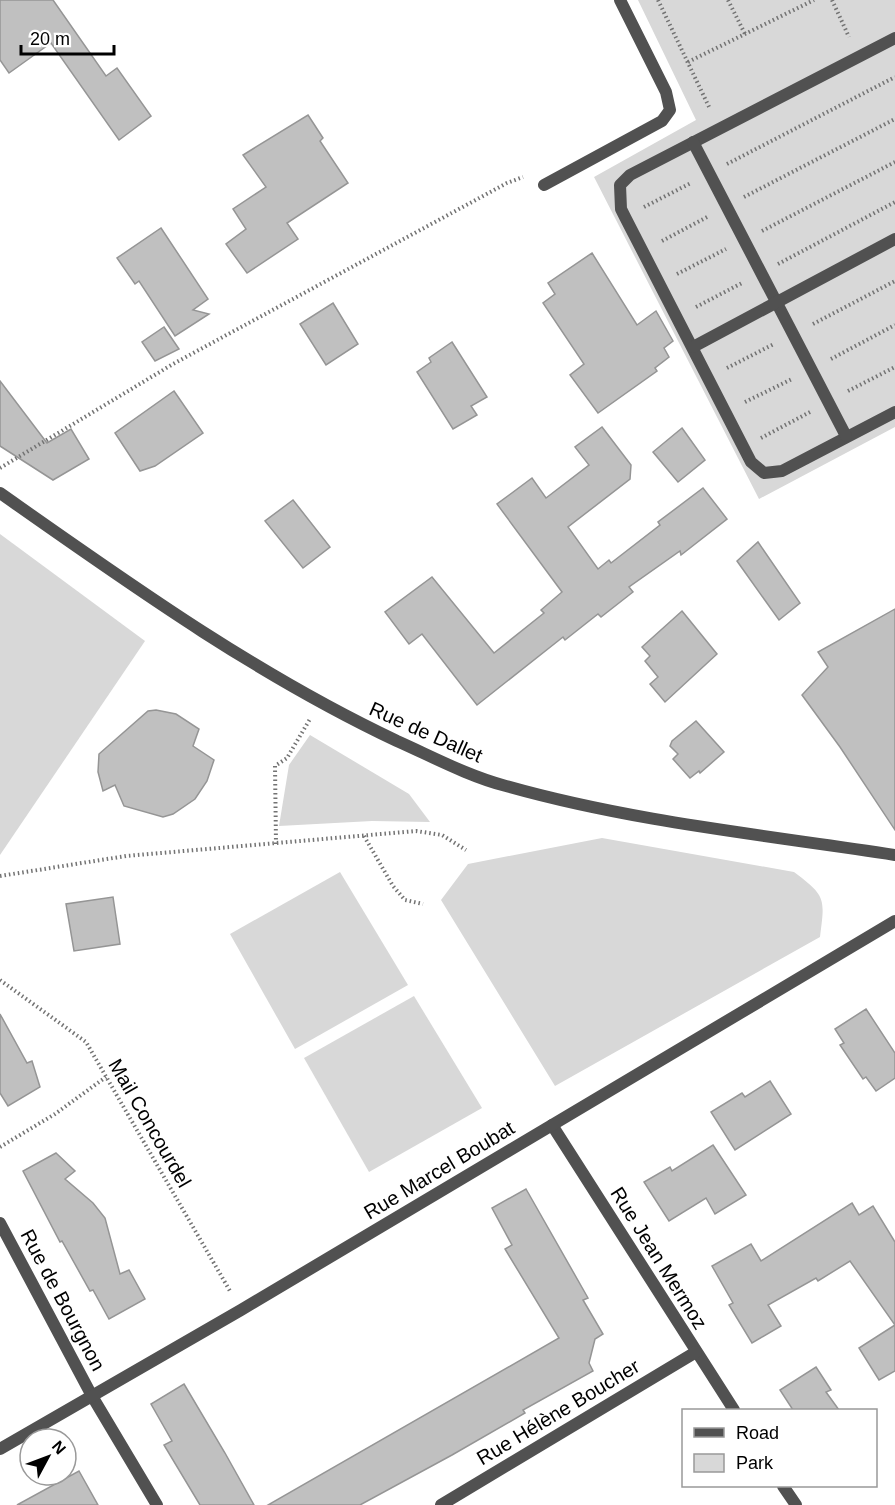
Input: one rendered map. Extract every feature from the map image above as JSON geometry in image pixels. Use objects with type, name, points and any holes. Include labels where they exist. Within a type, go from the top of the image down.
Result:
[{"type":"street","points":[[544,185],[662,121],[670,110],[666,92],[620,0]]},
{"type":"street","points":[[895,38],[630,175],[620,185],[621,209],[751,462],[764,473],[782,471],[895,412]]},
{"type":"street","points":[[693,142],[846,436]]},
{"type":"street","points":[[693,347],[895,239]]},
{"type":"street","name":"Rue de Dallet","points":[[0,493],[133,586],[254,666],[336,712],[467,773],[506,786],[600,808],[895,855]]},
{"type":"street","name":"Rue Marcel Boubat","points":[[0,1449],[241,1310],[895,921]]},
{"type":"street","name":"Rue Jean Mermoz","points":[[552,1125],[733,1409]]},
{"type":"street","name":"Rue de Bourgnon","points":[[0,1223],[92,1396]]},
{"type":"street","name":"Rue Hélène Boucher","points":[[441,1505],[696,1352]]},
{"type":"street","points":[[92,1396],[156,1505]]},
{"type":"street","points":[[784,1487],[795,1505]]},
{"type":"path","points":[[658,0],[720,129]]},
{"type":"path","points":[[728,0],[745,34]]},
{"type":"path","points":[[688,62],[814,0]]},
{"type":"path","points":[[832,0],[859,57]]},
{"type":"path","points":[[625,217],[895,77]]},
{"type":"path","points":[[643,252],[895,118]]},
{"type":"path","points":[[660,283],[895,162]]},
{"type":"path","points":[[0,468],[230,332],[507,183],[529,174],[544,185]]},
{"type":"path","points":[[677,317],[895,202]]},
{"type":"path","points":[[276,844],[275,766],[287,758],[310,718],[289,707],[297,690]]},
{"type":"path","points":[[0,876],[126,856],[416,831],[442,835],[466,850]]},
{"type":"path","points":[[363,836],[393,886],[405,900],[423,904]]},
{"type":"path","name":"Mail Concourdel","points":[[0,980],[86,1042],[241,1310]]},
{"type":"path","points":[[0,1147],[55,1114],[106,1077]]},
{"type":"green space","points":[[638,0],[895,0],[895,427],[759,499],[594,177],[696,120]]},
{"type":"green space","points":[[0,534],[145,641],[0,855]]},
{"type":"green space","points":[[310,735],[409,794],[430,822],[372,821],[279,826],[289,765]]},
{"type":"green space","points":[[602,838],[794,872],[818,893],[821,899],[823,914],[820,937],[555,1086],[441,900],[468,864]]},
{"type":"green space","points":[[340,872],[408,985],[295,1049],[230,934]]},
{"type":"green space","points":[[414,996],[482,1108],[369,1172],[304,1058]]},
{"type":"building","points":[[0,0],[53,0],[106,76],[117,68],[151,116],[119,140],[51,43],[9,73],[0,60]]},
{"type":"building","points":[[308,115],[323,138],[320,141],[348,183],[287,223],[298,239],[247,273],[226,244],[246,229],[233,209],[266,187],[243,155]]},
{"type":"building","points":[[161,228],[208,299],[193,310],[209,314],[175,336],[139,281],[135,284],[117,258]]},
{"type":"building","points":[[592,253],[637,325],[656,311],[673,341],[664,348],[669,357],[655,368],[657,371],[598,413],[570,375],[584,364],[543,303],[555,294],[548,283]]},
{"type":"building","points":[[333,303],[358,344],[326,365],[300,324]]},
{"type":"building","points":[[164,327],[179,349],[155,361],[142,342]]},
{"type":"building","points":[[452,342],[487,397],[471,406],[477,415],[453,429],[417,372],[431,362],[429,358]]},
{"type":"building","points":[[0,381],[47,443],[71,429],[89,459],[53,480],[0,446]]},
{"type":"building","points":[[174,391],[203,433],[155,466],[140,471],[115,433]]},
{"type":"building","points":[[602,427],[631,465],[630,479],[568,527],[598,569],[609,560],[611,563],[660,525],[658,522],[703,488],[727,519],[681,555],[680,551],[629,587],[633,592],[601,617],[598,614],[565,640],[563,637],[477,705],[422,634],[409,644],[385,612],[432,577],[494,653],[544,613],[541,610],[562,592],[497,504],[532,478],[546,498],[589,465],[575,447]]},
{"type":"building","points":[[682,428],[705,460],[678,482],[653,452]]},
{"type":"building","points":[[293,500],[330,547],[303,568],[265,521]]},
{"type":"building","points":[[758,542],[800,603],[779,620],[737,561]]},
{"type":"building","points":[[895,609],[895,830],[802,695],[828,667],[818,652]]},
{"type":"building","points":[[682,611],[717,654],[665,702],[650,684],[658,677],[645,661],[650,656],[642,647]]},
{"type":"building","points":[[156,710],[176,714],[199,729],[193,746],[214,760],[207,781],[195,799],[173,814],[163,817],[124,806],[115,785],[103,791],[98,772],[99,754],[148,711]]},
{"type":"building","points":[[696,721],[724,752],[700,773],[699,771],[690,778],[673,759],[678,754],[670,746],[672,741]]},
{"type":"building","points":[[113,897],[120,944],[74,951],[66,904]]},
{"type":"building","points":[[866,1009],[895,1053],[895,1078],[876,1091],[866,1077],[863,1079],[840,1045],[844,1043],[835,1029]]},
{"type":"building","points":[[0,1014],[27,1063],[32,1061],[40,1087],[8,1106],[0,1093]]},
{"type":"building","points":[[770,1081],[791,1114],[735,1150],[711,1112],[742,1093],[745,1097]]},
{"type":"building","points":[[713,1145],[746,1195],[715,1214],[706,1198],[669,1221],[644,1182],[670,1167],[672,1171]]},
{"type":"building","points":[[56,1153],[75,1171],[65,1179],[93,1203],[105,1218],[120,1274],[129,1270],[145,1299],[109,1319],[93,1290],[90,1291],[62,1241],[60,1242],[23,1171]]},
{"type":"building","points":[[526,1189],[588,1298],[583,1300],[603,1334],[595,1339],[589,1363],[593,1371],[523,1410],[525,1413],[452,1455],[360,1505],[268,1505],[559,1338],[505,1249],[512,1245],[492,1208]]},
{"type":"building","points":[[852,1203],[859,1215],[873,1206],[895,1242],[895,1325],[850,1261],[818,1281],[816,1278],[768,1305],[781,1326],[752,1343],[729,1305],[733,1303],[712,1266],[751,1244],[761,1261]]},
{"type":"building","points":[[895,1325],[895,1371],[879,1380],[859,1348]]},
{"type":"building","points":[[816,1367],[831,1390],[826,1392],[838,1409],[792,1409],[780,1390]]},
{"type":"building","points":[[184,1384],[254,1505],[200,1505],[164,1445],[172,1441],[151,1404]]},
{"type":"building","points":[[78,1472],[98,1505],[17,1505],[50,1487],[78,1487]]}]
